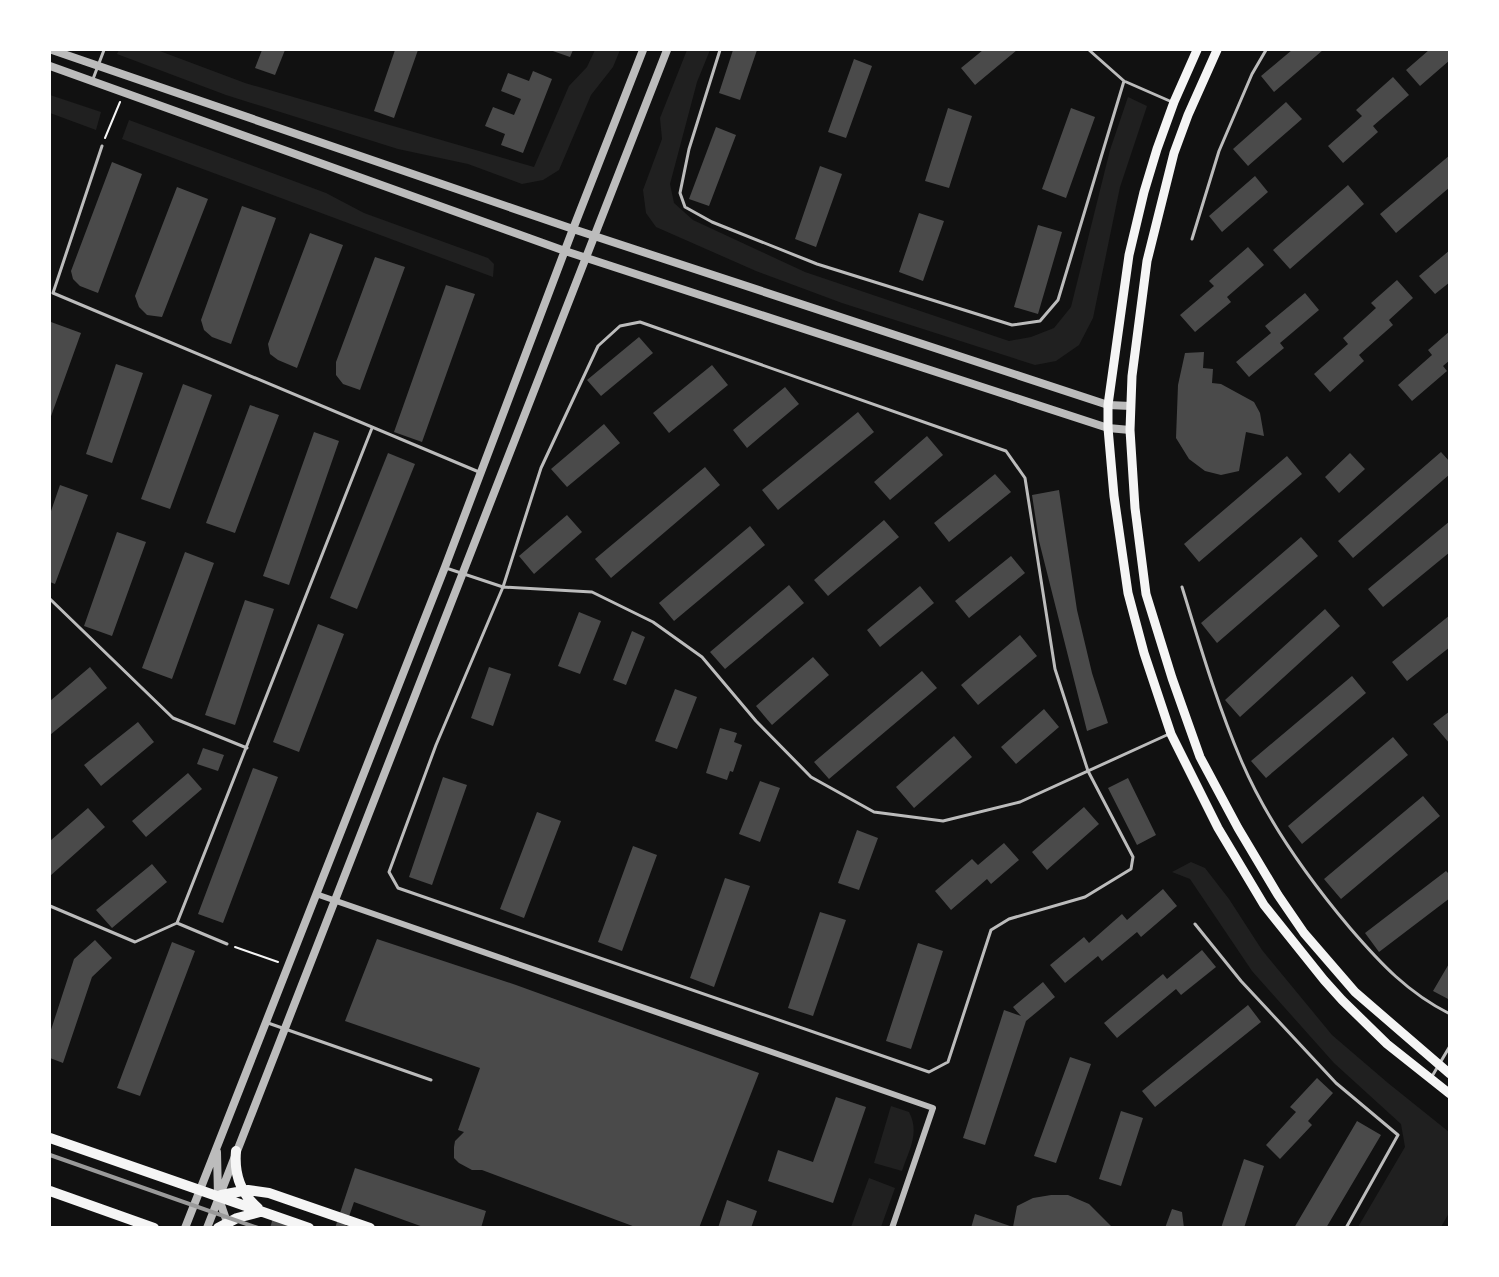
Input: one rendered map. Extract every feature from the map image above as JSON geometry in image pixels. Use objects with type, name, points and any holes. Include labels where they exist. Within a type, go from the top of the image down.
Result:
[{"type":"main road","points":[[1197,50],[1156,149],[1129,255],[1108,405],[1114,495],[1128,593],[1144,653],[1171,734],[1218,828],[1264,905],[1323,980],[1342,1000],[1387,1044],[1449,1094]]},
{"type":"main road","points":[[1217,50],[1174,153],[1147,261],[1132,376],[1130,430],[1135,508],[1146,594],[1200,757],[1238,828],[1278,895],[1304,933],[1355,992],[1437,1066],[1449,1074]]},
{"type":"main road","points":[[50,1138],[309,1227]]},
{"type":"main road","points":[[236,1151],[237,1174],[242,1191],[263,1212]]},
{"type":"main road","points":[[218,1196],[248,1190],[269,1193],[370,1227]]},
{"type":"main road","points":[[50,1191],[154,1227]]},
{"type":"main road","points":[[225,1226],[250,1214],[263,1212]]},
{"type":"street","points":[[52,50],[573,229],[1108,405],[1131,406]]},
{"type":"street","points":[[185,1227],[445,567],[573,229],[644,50]]},
{"type":"street","points":[[207,1227],[667,50]]},
{"type":"street","points":[[50,66],[565,251],[1108,428],[1130,430]]},
{"type":"street","points":[[316,894],[933,1108],[892,1227]]},
{"type":"street","points":[[218,1145],[216,1167],[218,1196],[225,1226]]},
{"type":"lane","points":[[92,81],[104,50]]},
{"type":"lane","points":[[720,50],[689,149],[680,193],[685,207],[712,222],[817,264],[1012,325],[1040,321],[1058,300],[1124,81]]},
{"type":"lane","points":[[1089,50],[1124,81],[1174,102]]},
{"type":"lane","points":[[1192,239],[1219,151],[1252,74],[1266,50]]},
{"type":"lane","points":[[102,146],[51,295],[480,472]]},
{"type":"lane","points":[[640,322],[1006,451],[1025,478],[1055,669],[1088,771],[1133,857],[1131,869],[1085,897],[1009,919],[991,930],[948,1062],[929,1072],[398,888],[389,872],[436,745],[503,587],[541,468],[598,345],[620,326],[640,322]]},
{"type":"lane","points":[[50,906],[135,942],[177,923],[372,428]]},
{"type":"lane","points":[[445,567],[503,587],[592,591],[653,622],[702,657],[756,721],[811,777],[874,812],[943,821],[1020,802],[1171,734]]},
{"type":"lane","points":[[1182,587],[1211,683],[1242,762],[1283,839],[1334,909],[1385,968],[1428,1003],[1449,1014]]},
{"type":"lane","points":[[50,599],[173,718],[247,747]]},
{"type":"lane","points":[[177,923],[227,944]]},
{"type":"lane","points":[[1195,924],[1241,981],[1336,1083],[1398,1135],[1346,1227]]},
{"type":"lane","points":[[266,1023],[431,1080]]},
{"type":"lane","points":[[1430,1080],[1449,1046]]},
{"type":"path","points":[[102,146],[124,93]]},
{"type":"path","points":[[227,944],[289,966]]},
{"type":"shaded area","points":[[119,50],[157,50],[245,83],[534,167],[569,86],[587,67],[595,50],[620,50],[613,67],[591,95],[559,170],[543,180],[522,184],[468,164],[398,149],[226,95],[117,54]]},
{"type":"shaded area","points":[[687,50],[710,50],[697,82],[670,184],[674,203],[693,220],[805,272],[1009,341],[1031,337],[1054,328],[1071,307],[1110,150],[1128,97],[1147,106],[1120,187],[1093,318],[1079,345],[1056,361],[1035,365],[842,303],[756,271],[656,227],[646,213],[643,190],[662,139],[660,118]]},
{"type":"shaded area","points":[[50,95],[101,112],[96,130],[50,113]]},
{"type":"shaded area","points":[[129,120],[326,193],[364,213],[488,258],[494,264],[493,277],[122,139]]},
{"type":"shaded area","points":[[1191,862],[1205,868],[1229,899],[1262,950],[1332,1035],[1449,1132],[1449,1213],[1441,1227],[1358,1227],[1405,1147],[1401,1124],[1334,1063],[1252,971],[1190,879],[1172,872]]},
{"type":"shaded area","points":[[891,1106],[909,1112],[914,1127],[912,1142],[902,1171],[874,1163]]},
{"type":"shaded area","points":[[869,1178],[895,1188],[881,1227],[851,1227]]},
{"type":"building","points":[[262,50],[285,50],[275,75],[255,68]]},
{"type":"building","points":[[395,50],[418,50],[394,118],[374,111]]},
{"type":"building","points":[[550,50],[573,50],[570,57]]},
{"type":"building","points":[[733,50],[757,50],[740,100],[719,93]]},
{"type":"building","points":[[983,50],[1017,50],[975,85],[961,68]]},
{"type":"building","points":[[1292,50],[1323,50],[1274,92],[1261,76]]},
{"type":"building","points":[[1429,50],[1450,50],[1450,60],[1420,86],[1406,70]]},
{"type":"building","points":[[854,59],[872,66],[846,138],[828,132]]},
{"type":"building","points":[[533,71],[552,79],[523,153],[501,145],[505,134],[485,126],[493,107],[514,115],[521,99],[501,91],[508,73],[529,81]]},
{"type":"building","points":[[1393,77],[1409,95],[1373,126],[1378,132],[1343,163],[1328,146],[1362,116],[1356,110]]},
{"type":"building","points":[[1286,102],[1302,119],[1248,166],[1233,149]]},
{"type":"building","points":[[948,108],[972,116],[949,188],[925,181]]},
{"type":"building","points":[[1071,108],[1095,117],[1066,198],[1042,189]]},
{"type":"building","points":[[716,127],[736,135],[709,206],[689,199]]},
{"type":"building","points":[[1450,155],[1450,187],[1396,233],[1380,214]]},
{"type":"building","points":[[112,162],[142,174],[98,293],[80,286],[73,279],[71,271]]},
{"type":"building","points":[[820,166],[842,174],[816,247],[795,239]]},
{"type":"building","points":[[1255,176],[1268,192],[1222,232],[1209,216]]},
{"type":"building","points":[[1348,185],[1364,204],[1290,269],[1273,250]]},
{"type":"building","points":[[177,187],[208,199],[162,317],[147,315],[139,307],[135,296]]},
{"type":"building","points":[[242,206],[276,218],[231,344],[212,337],[204,330],[201,320]]},
{"type":"building","points":[[919,213],[944,221],[923,281],[899,272]]},
{"type":"building","points":[[1038,225],[1062,232],[1038,314],[1014,307]]},
{"type":"building","points":[[310,233],[343,245],[297,368],[270,354],[268,344]]},
{"type":"building","points":[[1248,247],[1264,265],[1227,297],[1231,302],[1195,332],[1180,315],[1214,286],[1209,281]]},
{"type":"building","points":[[1450,250],[1450,282],[1435,294],[1419,276]]},
{"type":"building","points":[[375,257],[405,267],[360,390],[343,384],[336,375],[336,362]]},
{"type":"building","points":[[1397,280],[1413,298],[1389,320],[1393,325],[1359,355],[1364,361],[1330,392],[1314,374],[1348,344],[1343,338],[1376,308],[1371,303]]},
{"type":"building","points":[[446,285],[475,294],[422,442],[394,432]]},
{"type":"building","points":[[1305,293],[1319,310],[1280,343],[1284,348],[1249,377],[1236,362],[1271,333],[1265,326]]},
{"type":"building","points":[[51,322],[81,333],[50,419],[50,328]]},
{"type":"building","points":[[1450,331],[1450,360],[1443,366],[1447,371],[1412,401],[1398,385],[1432,355],[1428,350]]},
{"type":"building","points":[[639,337],[653,353],[601,396],[587,380]]},
{"type":"building","points":[[1204,352],[1203,368],[1213,369],[1212,383],[1221,384],[1254,402],[1260,413],[1264,436],[1246,432],[1239,471],[1221,475],[1205,471],[1189,459],[1176,438],[1178,385],[1185,353]]},
{"type":"building","points":[[116,364],[143,373],[112,463],[86,454]]},
{"type":"building","points":[[712,365],[728,385],[669,433],[653,413]]},
{"type":"building","points":[[183,384],[212,395],[170,509],[141,499]]},
{"type":"building","points":[[785,387],[799,404],[747,448],[733,430]]},
{"type":"building","points":[[250,405],[279,415],[235,533],[206,523]]},
{"type":"building","points":[[858,412],[874,432],[778,510],[762,490]]},
{"type":"building","points":[[604,424],[620,443],[567,487],[551,469]]},
{"type":"building","points":[[314,432],[339,441],[289,585],[263,576]]},
{"type":"building","points":[[927,436],[943,455],[890,500],[874,482]]},
{"type":"building","points":[[1441,452],[1450,462],[1450,474],[1353,558],[1338,541]]},
{"type":"building","points":[[388,453],[415,464],[357,609],[330,598]]},
{"type":"building","points":[[1350,453],[1365,469],[1339,493],[1325,477]]},
{"type":"building","points":[[1287,456],[1302,474],[1199,562],[1184,544]]},
{"type":"building","points":[[705,467],[720,485],[611,578],[595,559]]},
{"type":"building","points":[[995,474],[1011,492],[949,542],[934,523]]},
{"type":"building","points":[[60,485],[88,495],[55,584],[50,582],[50,514]]},
{"type":"building","points":[[1059,490],[1077,610],[1092,673],[1108,723],[1087,731],[1039,541],[1032,495]]},
{"type":"building","points":[[567,515],[582,532],[534,574],[519,556]]},
{"type":"building","points":[[884,520],[899,537],[828,596],[814,580]]},
{"type":"building","points":[[1450,521],[1450,552],[1383,607],[1368,589]]},
{"type":"building","points":[[750,526],[765,545],[674,621],[659,603]]},
{"type":"building","points":[[117,532],[146,542],[112,636],[84,626]]},
{"type":"building","points":[[1301,537],[1318,556],[1217,643],[1201,623]]},
{"type":"building","points":[[185,552],[214,563],[172,679],[142,668]]},
{"type":"building","points":[[1011,556],[1025,573],[969,618],[955,601]]},
{"type":"building","points":[[789,585],[804,603],[725,669],[710,652]]},
{"type":"building","points":[[920,586],[934,603],[880,647],[867,630]]},
{"type":"building","points":[[245,600],[274,609],[235,725],[205,715]]},
{"type":"building","points":[[1325,609],[1340,626],[1240,717],[1225,700]]},
{"type":"building","points":[[579,612],[601,621],[580,674],[558,666]]},
{"type":"building","points":[[1450,615],[1450,647],[1407,681],[1392,662]]},
{"type":"building","points":[[318,624],[344,634],[299,752],[273,742]]},
{"type":"building","points":[[632,631],[645,637],[626,685],[613,680]]},
{"type":"building","points":[[1020,635],[1037,656],[978,705],[961,685]]},
{"type":"building","points":[[813,657],[829,675],[772,725],[756,706]]},
{"type":"building","points":[[90,667],[107,688],[50,735],[50,701]]},
{"type":"building","points":[[489,667],[511,674],[493,726],[471,718]]},
{"type":"building","points":[[922,671],[937,688],[829,779],[814,762]]},
{"type":"building","points":[[1352,676],[1366,693],[1266,778],[1251,761]]},
{"type":"building","points":[[675,689],[697,697],[677,749],[655,741]]},
{"type":"building","points":[[1044,709],[1059,727],[1016,764],[1001,747]]},
{"type":"building","points":[[1450,711],[1450,744],[1433,724]]},
{"type":"building","points":[[138,722],[154,742],[101,786],[84,765]]},
{"type":"building","points":[[720,728],[737,733],[734,742],[742,745],[733,772],[730,771],[727,780],[706,773]]},
{"type":"building","points":[[954,736],[972,757],[914,808],[896,787]]},
{"type":"building","points":[[1393,737],[1408,755],[1302,844],[1288,826]]},
{"type":"building","points":[[203,748],[224,755],[218,771],[197,764]]},
{"type":"building","points":[[253,768],[278,777],[223,923],[198,914]]},
{"type":"building","points":[[188,773],[202,789],[146,837],[132,821]]},
{"type":"building","points":[[443,777],[467,785],[432,885],[409,877]]},
{"type":"building","points":[[1128,778],[1156,835],[1137,845],[1108,788]]},
{"type":"building","points":[[760,781],[780,788],[760,842],[739,834]]},
{"type":"building","points":[[1423,796],[1440,816],[1341,899],[1324,879]]},
{"type":"building","points":[[1084,807],[1099,824],[1047,870],[1032,852]]},
{"type":"building","points":[[88,808],[105,827],[50,876],[50,841]]},
{"type":"building","points":[[537,812],[561,821],[524,918],[500,909]]},
{"type":"building","points":[[857,830],[878,838],[859,890],[838,883]]},
{"type":"building","points":[[1004,843],[1019,860],[991,884],[987,879],[951,910],[935,891],[972,859],[978,865]]},
{"type":"building","points":[[633,846],[657,855],[622,951],[598,942]]},
{"type":"building","points":[[152,864],[167,882],[112,928],[96,910]]},
{"type":"building","points":[[1446,871],[1450,875],[1450,898],[1379,952],[1365,933]]},
{"type":"building","points":[[725,878],[750,886],[714,987],[690,978]]},
{"type":"building","points":[[1163,889],[1177,906],[1141,937],[1137,932],[1102,961],[1098,956],[1065,983],[1050,965],[1084,937],[1089,943],[1122,914],[1127,920]]},
{"type":"building","points":[[820,912],[846,920],[813,1016],[788,1008]]},
{"type":"building","points":[[377,939],[516,985],[759,1073],[699,1228],[638,1228],[482,1170],[472,1170],[459,1163],[454,1158],[455,1141],[464,1132],[458,1130],[480,1068],[345,1021]]},
{"type":"building","points":[[95,940],[112,958],[92,977],[63,1063],[50,1058],[50,1033],[74,959]]},
{"type":"building","points":[[172,942],[195,951],[140,1096],[117,1088]]},
{"type":"building","points":[[918,943],[943,951],[911,1049],[886,1041]]},
{"type":"building","points":[[1202,950],[1216,967],[1181,995],[1176,989],[1117,1038],[1104,1023],[1163,974],[1167,979]]},
{"type":"building","points":[[1450,962],[1450,1000],[1433,991]]},
{"type":"building","points":[[1043,982],[1055,997],[1026,1021],[985,1145],[963,1138],[1004,1010],[1021,1016],[1013,1007]]},
{"type":"building","points":[[1248,1005],[1261,1022],[1155,1107],[1142,1091]]},
{"type":"building","points":[[1070,1057],[1091,1064],[1056,1163],[1034,1156]]},
{"type":"building","points":[[1317,1078],[1333,1093],[1308,1121],[1312,1125],[1280,1159],[1266,1145],[1296,1112],[1290,1107]]},
{"type":"building","points":[[836,1097],[866,1107],[833,1203],[768,1181],[778,1150],[813,1162]]},
{"type":"building","points":[[1121,1111],[1143,1118],[1121,1186],[1099,1179]]},
{"type":"building","points":[[1357,1121],[1381,1135],[1326,1228],[1294,1228]]},
{"type":"building","points":[[1244,1159],[1264,1166],[1244,1228],[1221,1228]]},
{"type":"building","points":[[355,1168],[486,1211],[481,1228],[426,1228],[354,1202],[345,1228],[335,1228]]},
{"type":"building","points":[[1068,1195],[1089,1204],[1113,1228],[971,1228],[975,1214],[1013,1227],[1017,1206],[1033,1198]]},
{"type":"building","points":[[727,1200],[757,1211],[751,1228],[718,1228]]},
{"type":"building","points":[[1172,1209],[1182,1212],[1184,1228],[1165,1228]]},
{"type":"building","points":[[273,1218],[298,1228],[270,1228]]},
{"type":"railway","points":[[50,1155],[258,1228]]}]
